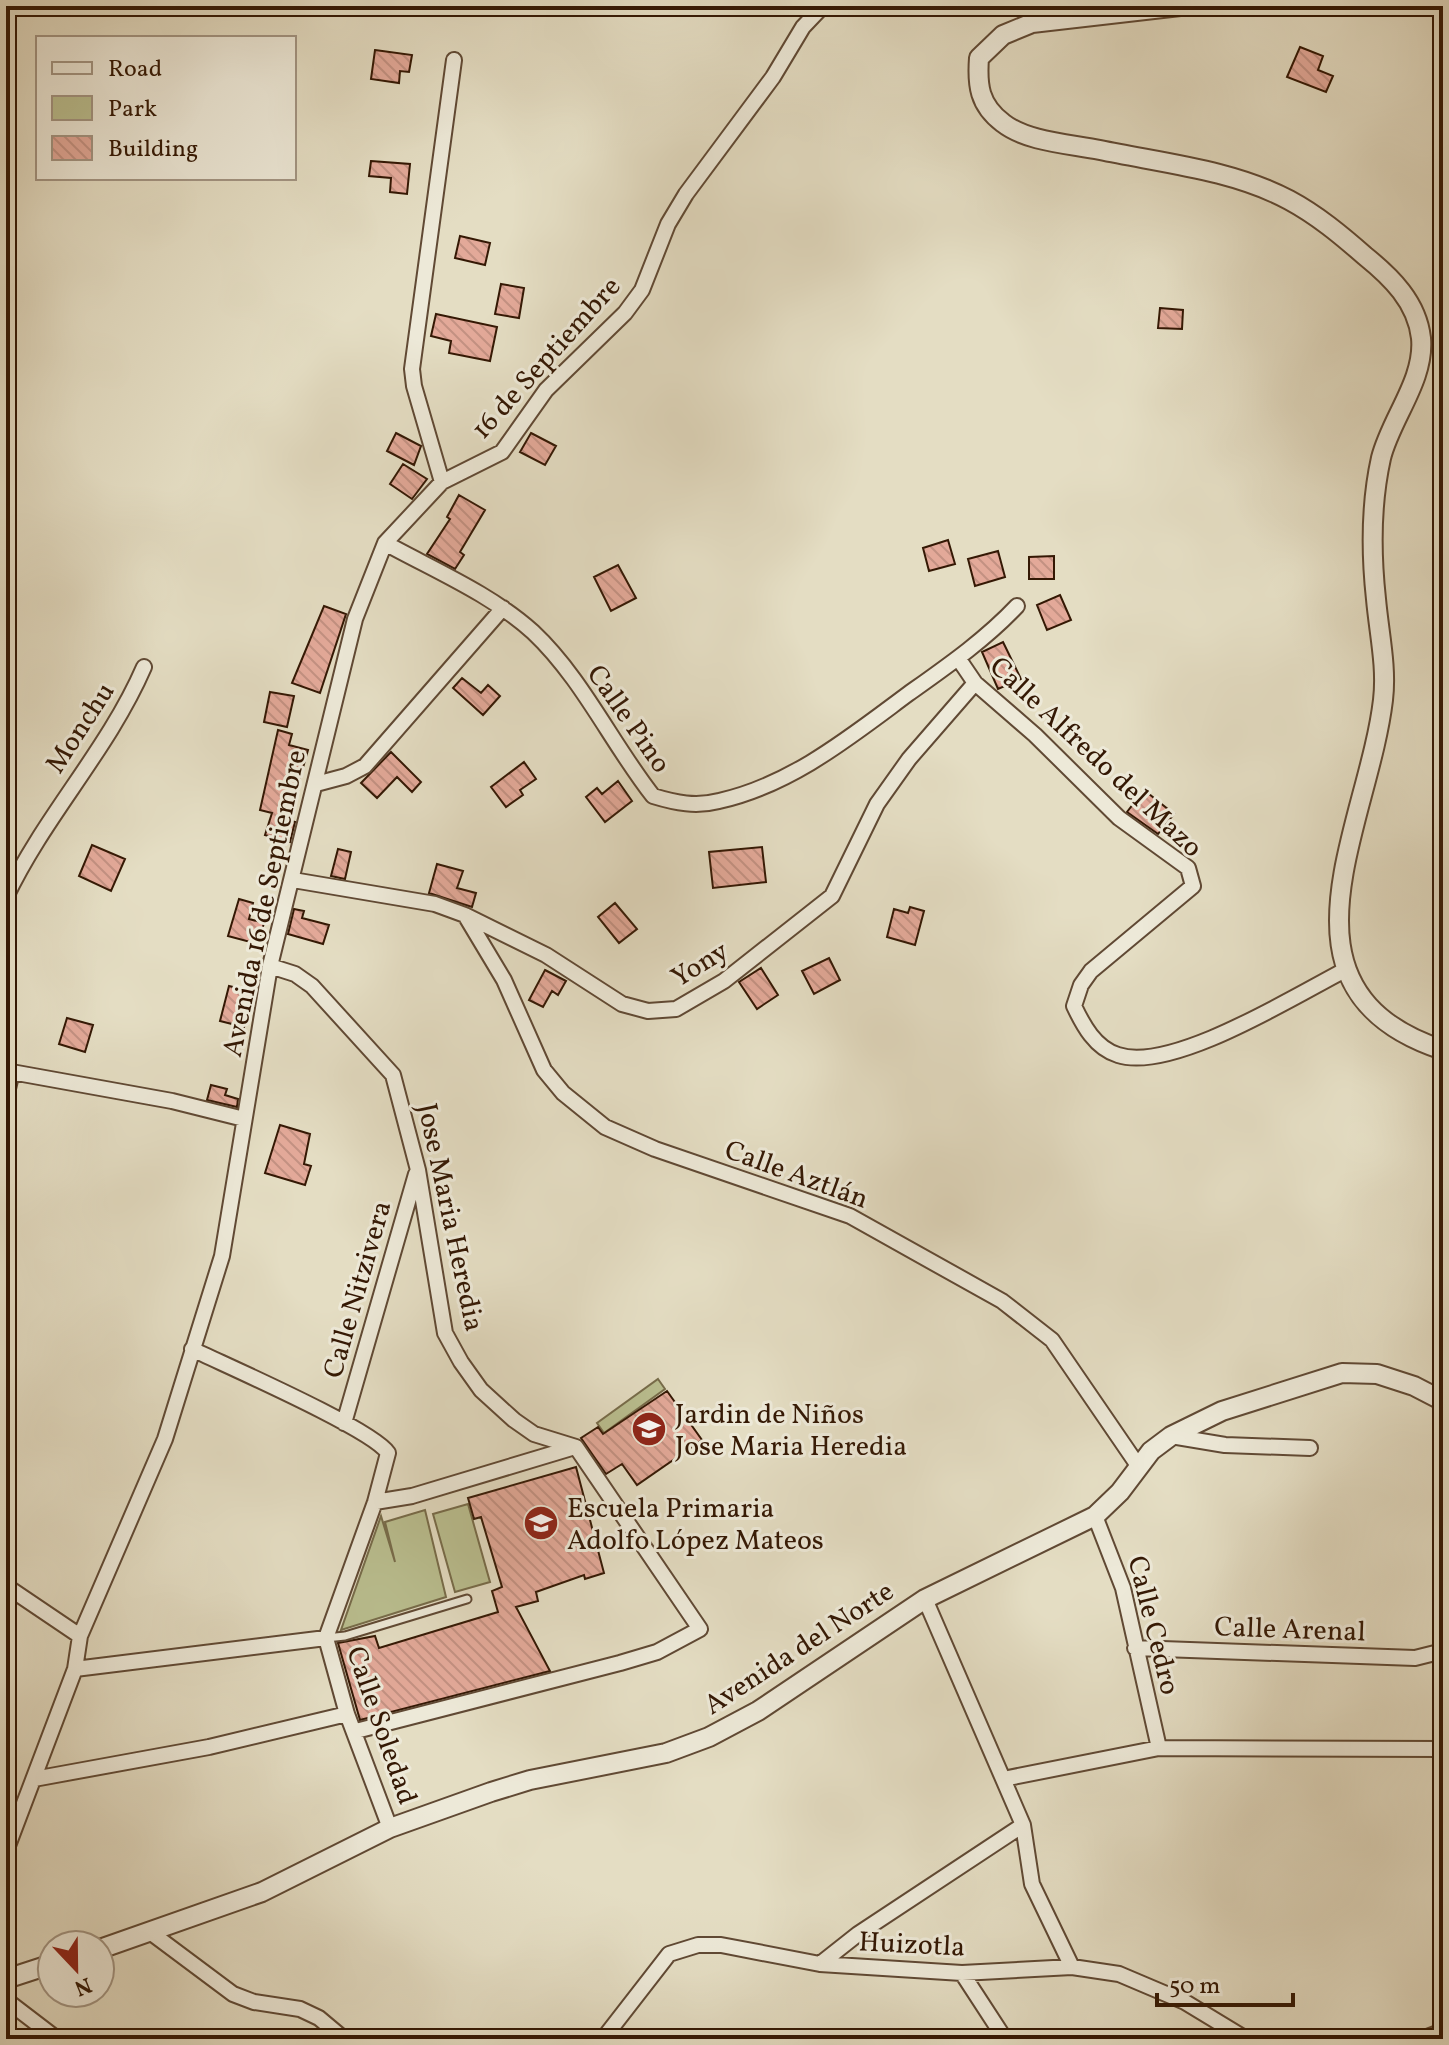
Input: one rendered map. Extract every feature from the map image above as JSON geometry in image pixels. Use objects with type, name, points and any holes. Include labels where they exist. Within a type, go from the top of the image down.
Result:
[{"type":"street","name":"16 de Septiembre","points":[[442,482],[492,458],[508,446],[546,390],[625,313],[642,290],[668,224],[686,194],[766,88],[803,27],[823,6]]},
{"type":"street","points":[[1180,6],[1052,20],[1003,35],[979,58],[977,88],[986,106],[1005,125],[1038,137],[1230,178],[1286,198],[1321,219],[1393,279],[1409,302],[1421,335],[1421,363],[1382,455],[1376,489],[1374,572],[1383,701],[1340,893],[1336,931],[1347,969],[1380,1017],[1398,1032],[1443,1050]]},
{"type":"street","points":[[442,482],[414,386],[412,369],[454,60]]},
{"type":"street","name":"Avenida 16 de Septiembre","points":[[6,1851],[75,1669],[80,1636],[165,1439],[222,1256],[270,966],[355,619],[385,543],[442,482]]},
{"type":"street","name":"Calle Pino","points":[[385,543],[503,608],[533,632],[560,662],[653,796],[692,805],[720,801],[784,779],[834,749],[958,658],[1017,606]]},
{"type":"street","points":[[316,784],[346,776],[365,766],[503,608]]},
{"type":"street","name":"Calle Alfredo del Mazo","points":[[958,658],[975,683],[1035,735],[1119,818],[1188,868],[1193,886],[1091,971],[1081,985],[1074,1006],[1084,1027],[1098,1043],[1118,1056],[1148,1057],[1184,1050],[1347,969]]},
{"type":"street","name":"Monchu","points":[[6,897],[43,829],[118,723],[144,667]]},
{"type":"street","name":"Yony","points":[[293,880],[407,897],[465,915],[546,955],[622,1004],[662,1011],[693,1002],[781,939],[832,896],[877,804],[909,759],[975,683]]},
{"type":"street","name":"Calle Aztlán","points":[[465,915],[504,980],[544,1070],[578,1106],[605,1127],[655,1149],[850,1216],[1002,1301],[1052,1340],[1139,1467]]},
{"type":"street","name":"Jose Maria Heredia","points":[[270,966],[295,974],[312,986],[393,1075],[418,1170],[445,1333],[461,1362],[481,1390],[514,1420],[534,1434],[576,1447]]},
{"type":"street","points":[[6,1097],[9,1072],[172,1101],[244,1119]]},
{"type":"street","name":"Calle Nitzivera","points":[[344,1423],[418,1170]]},
{"type":"street","points":[[75,1669],[326,1638],[375,1502],[388,1453],[344,1423],[192,1349]]},
{"type":"street","name":"Avenida del Norte","points":[[116,1944],[262,1892],[390,1828],[530,1780],[666,1753],[709,1737],[758,1711],[925,1599],[1095,1516],[1151,1451],[1171,1436],[1222,1411],[1342,1373],[1377,1374],[1414,1386],[1443,1401]]},
{"type":"street","points":[[1171,1436],[1225,1445],[1310,1448]]},
{"type":"street","points":[[356,1731],[620,1663],[657,1652],[700,1629],[576,1447],[412,1496],[375,1502]]},
{"type":"street","name":"Calle Cedro","points":[[1095,1516],[1123,1588],[1159,1748]]},
{"type":"street","points":[[6,1586],[80,1636]]},
{"type":"street","points":[[925,1599],[1023,1825],[1032,1884],[1072,1967]]},
{"type":"street","name":"Calle Soledad","points":[[326,1638],[347,1714],[356,1731],[390,1828]]},
{"type":"street","name":"Calle Arenal","points":[[1135,1648],[1415,1658],[1443,1651]]},
{"type":"street","points":[[34,1779],[209,1747],[347,1714]]},
{"type":"street","points":[[1003,1779],[1159,1748],[1443,1749]]},
{"type":"street","points":[[820,1964],[858,1934],[1023,1825]]},
{"type":"street","points":[[150,1932],[233,1994],[254,2002],[300,2009],[319,2018],[344,2039]]},
{"type":"street","name":"Huizotla","points":[[603,2039],[655,1968],[669,1954],[683,1949],[721,1945],[820,1964],[962,1973],[1072,1967],[1119,1974],[1146,1984],[1246,2039]]},
{"type":"street","points":[[6,1979],[36,1969]]},
{"type":"street","points":[[962,1973],[1005,2039]]},
{"type":"street","points":[[6,2000],[57,2039]]},
{"type":"street","points":[[1422,2039],[1443,2031]]},
{"type":"lane","points":[[326,1638],[336,1639],[467,1599]]},
{"type":"green space","points":[[658,1379],[665,1389],[604,1433],[597,1423]]},
{"type":"green space","points":[[468,1504],[490,1582],[455,1592],[433,1514]]},
{"type":"green space","points":[[425,1510],[446,1597],[341,1630],[381,1516],[395,1562],[385,1522]]},
{"type":"building","points":[[1300,47],[1323,56],[1318,70],[1333,76],[1326,92],[1287,77]]},
{"type":"building","points":[[375,50],[412,55],[409,72],[400,71],[399,83],[371,79]]},
{"type":"building","points":[[371,161],[410,164],[407,194],[390,192],[391,178],[369,176]]},
{"type":"building","points":[[460,236],[490,243],[485,265],[455,258]]},
{"type":"building","points":[[501,284],[524,288],[519,318],[495,314]]},
{"type":"building","points":[[1160,308],[1183,310],[1182,329],[1158,328]]},
{"type":"building","points":[[436,314],[497,327],[490,361],[449,353],[451,341],[431,336]]},
{"type":"building","points":[[396,433],[421,446],[414,465],[387,451]]},
{"type":"building","points":[[531,433],[556,446],[545,465],[520,452]]},
{"type":"building","points":[[403,464],[427,479],[412,499],[390,484]]},
{"type":"building","points":[[459,495],[485,510],[460,552],[464,555],[455,569],[427,554],[450,519],[447,517]]},
{"type":"building","points":[[948,540],[955,564],[929,571],[923,548]]},
{"type":"building","points":[[998,551],[1005,577],[975,586],[968,559]]},
{"type":"building","points":[[1054,556],[1054,579],[1029,579],[1029,557]]},
{"type":"building","points":[[618,565],[636,598],[611,611],[594,577]]},
{"type":"building","points":[[1060,595],[1071,620],[1047,630],[1037,605]]},
{"type":"building","points":[[324,606],[346,614],[320,693],[292,683]]},
{"type":"building","points":[[1003,642],[1021,679],[998,689],[982,652]]},
{"type":"building","points":[[462,678],[481,693],[488,685],[500,696],[483,715],[453,688]]},
{"type":"building","points":[[270,692],[294,696],[287,727],[264,722]]},
{"type":"building","points":[[278,730],[292,734],[289,745],[308,750],[288,820],[295,822],[290,842],[265,835],[272,813],[260,810]]},
{"type":"building","points":[[391,752],[421,782],[412,792],[397,777],[377,798],[361,783]]},
{"type":"building","points":[[524,762],[536,779],[520,790],[523,795],[506,807],[491,787]]},
{"type":"building","points":[[618,781],[632,801],[605,822],[586,797],[597,788],[602,794]]},
{"type":"building","points":[[1144,790],[1174,814],[1158,834],[1127,812]]},
{"type":"building","points":[[92,845],[125,859],[111,891],[79,876]]},
{"type":"building","points":[[762,847],[766,882],[713,888],[709,852]]},
{"type":"building","points":[[338,849],[351,852],[345,879],[331,876]]},
{"type":"building","points":[[437,864],[463,871],[457,888],[476,893],[472,907],[429,893]]},
{"type":"building","points":[[239,899],[253,903],[249,919],[264,923],[258,944],[228,936]]},
{"type":"building","points":[[615,903],[637,929],[619,943],[598,917]]},
{"type":"building","points":[[910,907],[924,911],[915,945],[887,937],[894,909],[908,913]]},
{"type":"building","points":[[294,909],[304,911],[302,918],[329,925],[323,944],[288,934]]},
{"type":"building","points":[[829,958],[840,980],[814,994],[802,971]]},
{"type":"building","points":[[761,968],[778,995],[757,1009],[739,982]]},
{"type":"building","points":[[545,970],[566,981],[558,995],[552,991],[543,1007],[529,1000]]},
{"type":"building","points":[[229,986],[254,992],[244,1027],[220,1021]]},
{"type":"building","points":[[67,1018],[93,1025],[85,1052],[59,1044]]},
{"type":"building","points":[[211,1085],[227,1089],[225,1095],[238,1099],[237,1107],[207,1100]]},
{"type":"building","points":[[280,1125],[310,1134],[304,1164],[311,1166],[305,1185],[265,1173]]},
{"type":"building","points":[[667,1391],[702,1440],[637,1485],[622,1464],[606,1474],[581,1438],[598,1427],[603,1434]]},
{"type":"building","points":[[576,1467],[604,1573],[585,1579],[584,1575],[536,1592],[538,1601],[516,1607],[550,1671],[360,1720],[338,1643],[375,1636],[379,1648],[498,1612],[492,1591],[502,1587],[481,1517],[474,1519],[468,1498]]},
{"type":"place","name":"Jardin de Niños Jose Maria Heredia","points":[[649,1429]]},
{"type":"place","name":"Escuela Primaria Adolfo López Mateos","points":[[541,1523]]}]
